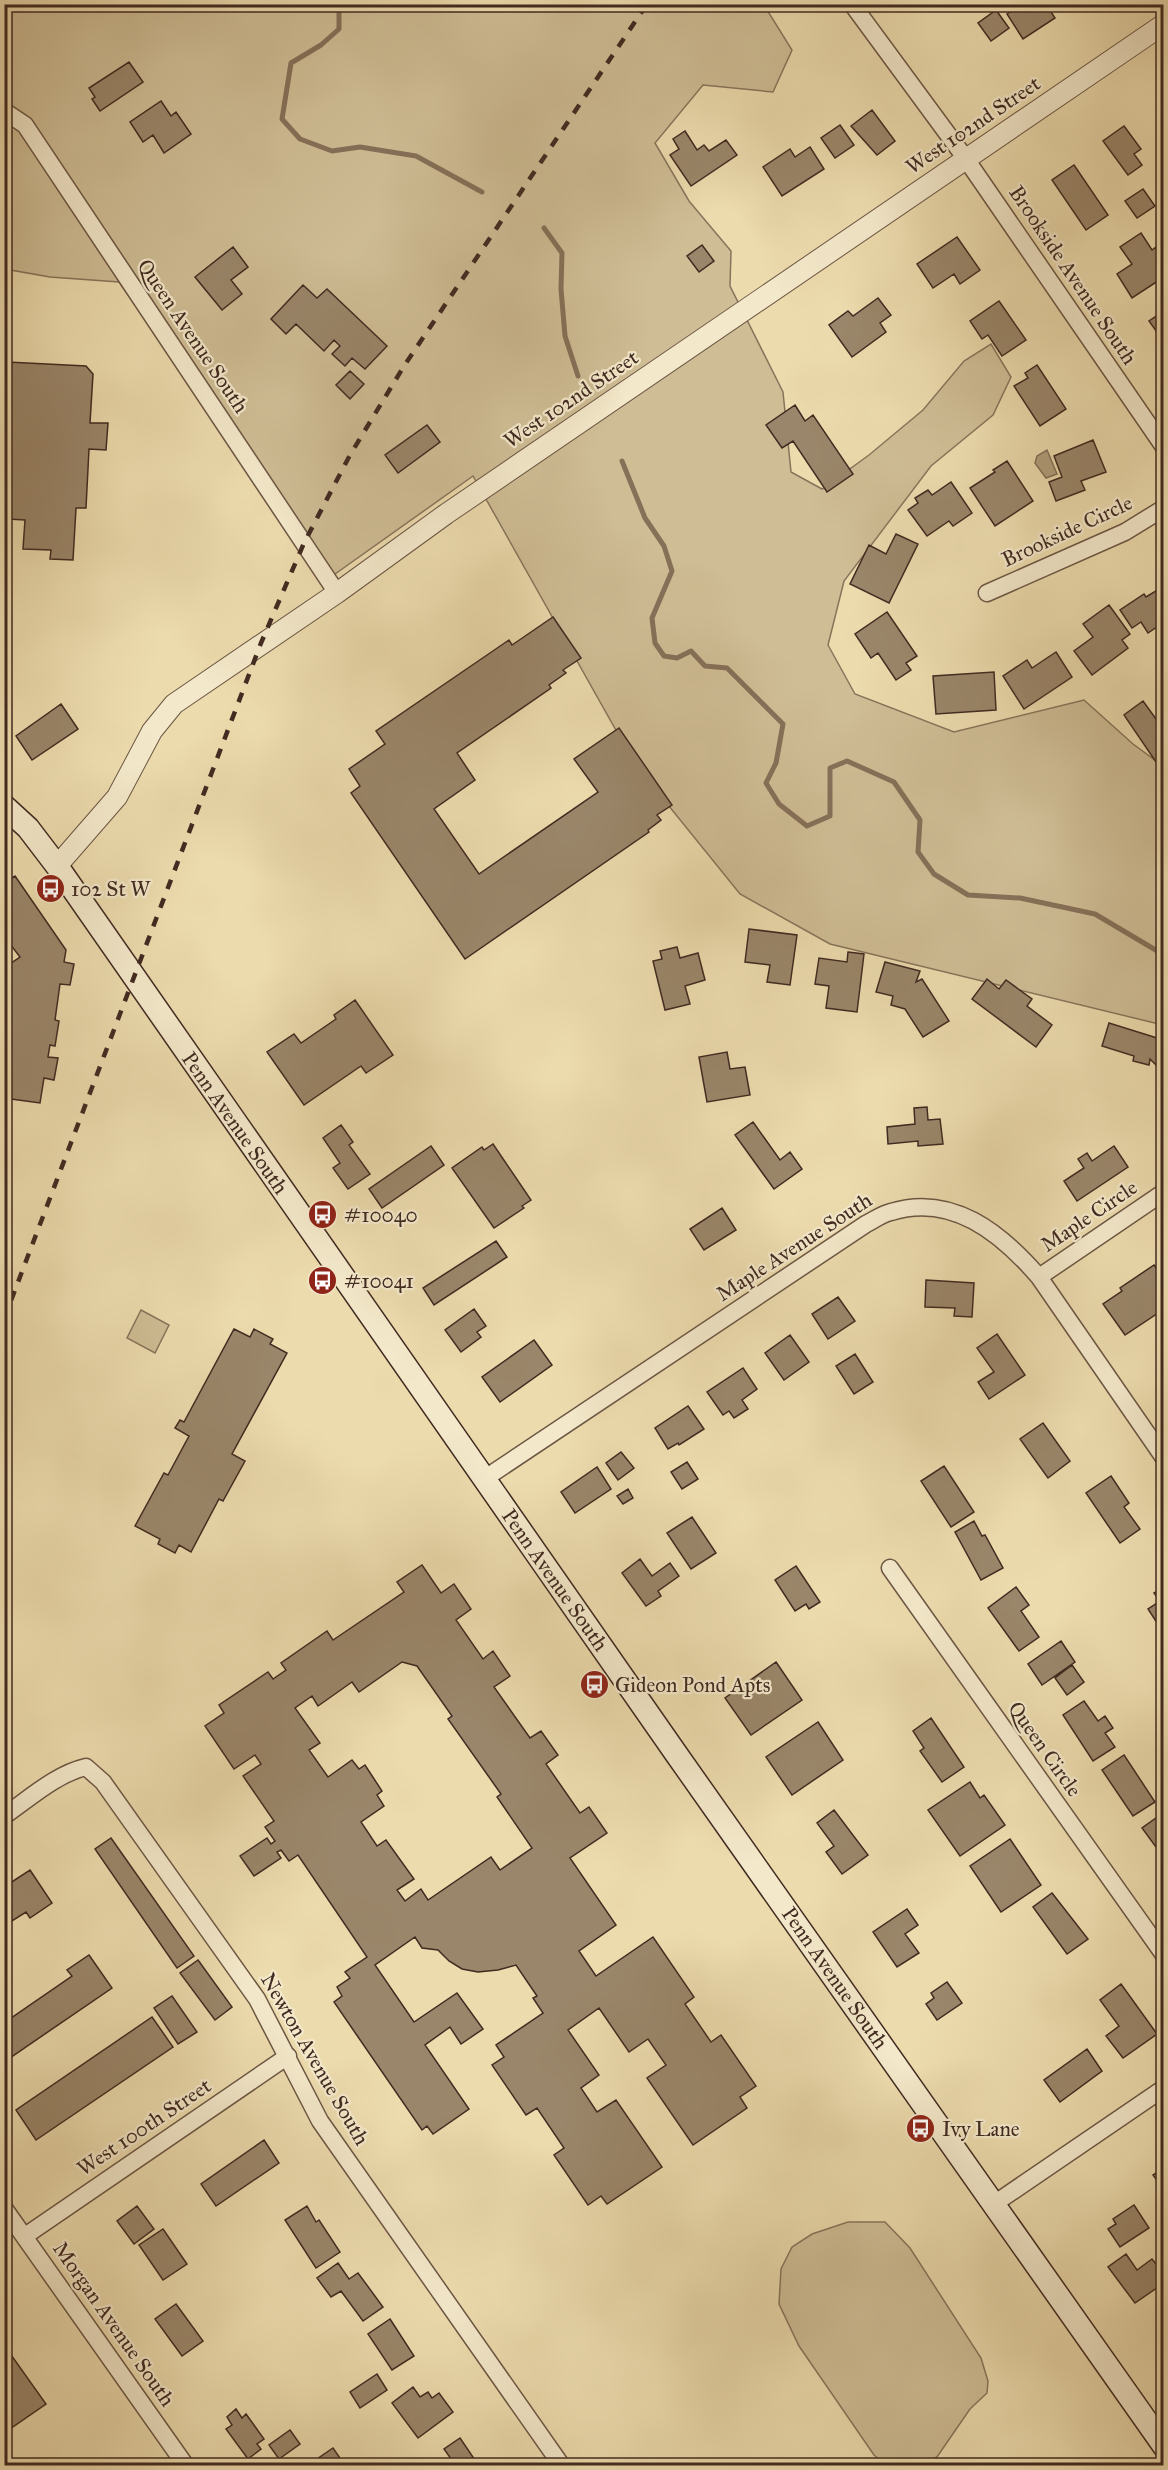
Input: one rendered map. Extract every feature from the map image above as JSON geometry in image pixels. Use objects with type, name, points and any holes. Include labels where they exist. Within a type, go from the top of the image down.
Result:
[{"type":"main road","name":"Penn Avenue South","points":[[4,807],[28,828],[57,866],[484,1479],[1164,2446]]},
{"type":"street","name":"Brookside Avenue South","points":[[852,4],[966,159],[1164,447]]},
{"type":"street","name":"West 102nd Street","points":[[57,866],[117,797],[152,731],[174,704],[337,593],[446,514],[1164,24]]},
{"type":"street","name":"Queen Avenue South","points":[[4,111],[25,125],[337,593]]},
{"type":"street","name":"Brookside Circle","points":[[987,593],[1125,532],[1164,508]]},
{"type":"street","name":"Maple Circle","points":[[1039,1276],[1164,1192]]},
{"type":"street","name":"Maple Avenue South","points":[[484,1479],[866,1224],[890,1212],[916,1207],[944,1208],[969,1217],[1016,1250],[1039,1276],[1164,1458]]},
{"type":"street","name":"Queen Circle","points":[[890,1568],[1164,1955]]},
{"type":"street","name":"Newton Avenue South","points":[[4,1816],[66,1773],[86,1767],[103,1782],[257,1999],[320,2121],[562,2466]]},
{"type":"street","name":"West 100th Street","points":[[25,2236],[288,2056]]},
{"type":"street","points":[[994,2204],[1164,2088]]},
{"type":"street","name":"Morgan Avenue South","points":[[4,2208],[186,2466]]},
{"type":"shaded area","points":[[4,5],[764,5],[792,50],[773,92],[703,85],[655,143],[689,201],[731,251],[730,286],[783,392],[791,472],[822,489],[869,455],[923,410],[964,361],[991,344],[1011,377],[993,415],[931,466],[844,581],[828,645],[855,694],[954,732],[1084,700],[1133,744],[1163,766],[1163,1025],[830,944],[740,894],[635,764],[473,476],[328,579],[119,282],[50,277],[5,269]]},
{"type":"shaded area","points":[[1047,450],[1057,474],[1046,478],[1035,463],[1037,456]]},
{"type":"shaded area","points":[[141,1310],[169,1325],[155,1353],[127,1338]]},
{"type":"shaded area","points":[[848,2222],[885,2222],[910,2248],[981,2358],[988,2381],[987,2393],[970,2409],[937,2457],[922,2465],[887,2466],[874,2455],[799,2346],[779,2304],[781,2269],[792,2247],[812,2234]]},
{"type":"building","points":[[18,4],[46,4],[46,8],[18,8]]},
{"type":"building","points":[[1022,4],[1046,4],[1055,18],[1023,39],[1007,14]]},
{"type":"building","points":[[996,10],[1009,28],[991,41],[978,23]]},
{"type":"building","points":[[129,62],[143,82],[100,111],[92,99],[95,97],[89,88]]},
{"type":"building","points":[[161,101],[171,116],[176,112],[191,134],[164,153],[153,135],[143,142],[130,122]]},
{"type":"building","points":[[872,110],[895,141],[877,155],[851,126]]},
{"type":"building","points":[[840,125],[854,145],[835,158],[821,138]]},
{"type":"building","points":[[1124,126],[1141,149],[1134,154],[1142,165],[1128,175],[1103,141]]},
{"type":"building","points":[[685,131],[697,150],[704,145],[709,151],[726,140],[737,155],[691,186],[670,155],[679,149],[673,139]]},
{"type":"building","points":[[810,147],[824,169],[782,196],[763,167],[790,149],[795,157]]},
{"type":"building","points":[[1074,165],[1108,215],[1086,230],[1052,180]]},
{"type":"building","points":[[1143,189],[1155,206],[1137,218],[1125,201]]},
{"type":"building","points":[[1141,233],[1152,250],[1156,247],[1164,259],[1164,277],[1132,298],[1117,274],[1132,264],[1120,247]]},
{"type":"building","points":[[957,237],[980,270],[960,284],[954,274],[933,288],[917,264]]},
{"type":"building","points":[[702,245],[714,261],[699,272],[687,256]]},
{"type":"building","points":[[233,247],[248,267],[231,280],[242,294],[222,310],[195,277]]},
{"type":"building","points":[[303,285],[317,298],[327,289],[387,346],[365,369],[352,358],[345,366],[332,354],[340,346],[334,340],[324,351],[296,324],[286,334],[271,319]]},
{"type":"building","points":[[878,298],[891,315],[880,323],[886,332],[852,357],[829,325],[848,311],[853,316]]},
{"type":"building","points":[[999,301],[1026,340],[1002,356],[988,335],[982,339],[970,321]]},
{"type":"building","points":[[1164,311],[1164,342],[1149,321]]},
{"type":"building","points":[[7,362],[86,366],[93,374],[90,423],[108,423],[106,450],[89,449],[86,508],[76,508],[73,560],[50,559],[51,550],[23,549],[25,520],[8,519],[5,593],[4,416]]},
{"type":"building","points":[[1037,365],[1066,409],[1040,426],[1014,386],[1028,378],[1025,373]]},
{"type":"building","points":[[350,371],[364,384],[350,399],[336,385]]},
{"type":"building","points":[[795,405],[805,421],[813,415],[853,474],[827,492],[793,441],[782,448],[766,425]]},
{"type":"building","points":[[427,425],[440,442],[398,473],[385,455]]},
{"type":"building","points":[[1093,440],[1106,472],[1081,481],[1085,490],[1056,501],[1049,482],[1062,477],[1054,456]]},
{"type":"building","points":[[1007,461],[1033,501],[995,526],[970,488],[995,472],[993,470]]},
{"type":"building","points":[[951,482],[972,513],[953,526],[949,521],[927,536],[908,510],[918,503],[915,498],[928,490],[932,495]]},
{"type":"building","points":[[896,534],[918,544],[889,603],[850,584],[869,545],[886,554]]},
{"type":"building","points":[[1164,586],[1164,622],[1148,633],[1141,622],[1132,628],[1120,610],[1144,594],[1146,597]]},
{"type":"building","points":[[1109,605],[1130,634],[1122,640],[1128,648],[1092,675],[1074,651],[1093,637],[1083,624]]},
{"type":"building","points":[[887,612],[917,656],[906,663],[911,670],[896,680],[878,653],[871,658],[855,634]]},
{"type":"building","points":[[553,617],[581,658],[563,670],[566,673],[549,685],[551,688],[457,753],[475,780],[434,809],[479,874],[598,792],[574,759],[619,728],[672,805],[657,815],[661,820],[648,830],[649,832],[465,959],[351,793],[360,786],[349,769],[385,744],[376,731],[509,640],[512,645]]},
{"type":"building","points":[[1056,652],[1072,677],[1024,709],[1003,676],[1027,660],[1032,668]]},
{"type":"building","points":[[994,672],[996,710],[936,714],[933,676]]},
{"type":"building","points":[[1143,701],[1164,730],[1164,757],[1156,762],[1124,715]]},
{"type":"building","points":[[61,704],[78,729],[32,760],[16,736]]},
{"type":"building","points":[[15,876],[66,950],[64,962],[74,964],[70,985],[60,984],[55,1020],[59,1021],[55,1046],[50,1045],[48,1057],[58,1058],[54,1080],[44,1078],[40,1103],[4,1098],[4,968],[20,957],[4,936],[4,883]]},
{"type":"building","points":[[749,929],[797,935],[790,985],[767,982],[770,965],[745,962]]},
{"type":"building","points":[[677,947],[680,958],[698,953],[705,980],[685,986],[690,1004],[665,1010],[653,961],[662,959],[660,951]]},
{"type":"building","points":[[848,952],[864,954],[857,1012],[826,1008],[829,986],[815,984],[819,958],[847,962]]},
{"type":"building","points":[[885,962],[920,971],[916,982],[922,979],[949,1021],[923,1037],[905,1009],[891,1005],[893,996],[876,992]]},
{"type":"building","points":[[987,979],[999,989],[1006,980],[1032,999],[1027,1006],[1052,1025],[1036,1047],[972,999]]},
{"type":"building","points":[[355,1000],[393,1055],[366,1073],[361,1066],[304,1105],[267,1052],[294,1034],[301,1043],[336,1019],[334,1015]]},
{"type":"building","points":[[1109,1023],[1157,1038],[1164,1044],[1164,1063],[1159,1068],[1150,1059],[1149,1065],[1133,1061],[1134,1056],[1102,1046]]},
{"type":"building","points":[[727,1052],[730,1069],[745,1067],[750,1095],[707,1102],[699,1057]]},
{"type":"building","points":[[927,1107],[928,1120],[940,1119],[943,1144],[918,1146],[918,1141],[888,1144],[887,1127],[915,1124],[914,1108]]},
{"type":"building","points":[[753,1122],[780,1160],[790,1152],[802,1169],[774,1189],[735,1135]]},
{"type":"building","points":[[341,1125],[353,1142],[349,1145],[370,1174],[348,1189],[333,1168],[340,1163],[323,1138]]},
{"type":"building","points":[[493,1144],[531,1200],[522,1206],[524,1208],[494,1228],[452,1168],[482,1147],[484,1150]]},
{"type":"building","points":[[431,1146],[444,1165],[382,1208],[369,1189]]},
{"type":"building","points":[[1114,1146],[1128,1167],[1077,1201],[1064,1181],[1084,1168],[1078,1159],[1087,1153],[1092,1161]]},
{"type":"building","points":[[722,1208],[736,1230],[704,1250],[690,1229]]},
{"type":"building","points":[[496,1241],[507,1257],[434,1305],[423,1288]]},
{"type":"building","points":[[1154,1265],[1164,1279],[1164,1309],[1125,1335],[1103,1304],[1122,1291],[1120,1288]]},
{"type":"building","points":[[926,1280],[974,1283],[972,1317],[954,1316],[955,1308],[925,1307]]},
{"type":"building","points":[[838,1297],[855,1321],[828,1339],[812,1314]]},
{"type":"building","points":[[474,1309],[486,1326],[477,1332],[481,1337],[461,1352],[445,1330]]},
{"type":"building","points":[[234,1329],[250,1337],[254,1329],[273,1339],[270,1344],[287,1353],[232,1454],[245,1461],[223,1501],[219,1499],[191,1552],[179,1545],[175,1553],[158,1544],[160,1539],[135,1526],[164,1473],[168,1475],[189,1436],[175,1428],[180,1420],[184,1422]]},
{"type":"building","points":[[997,1334],[1025,1375],[989,1399],[978,1382],[994,1372],[977,1348]]},
{"type":"building","points":[[790,1335],[809,1362],[784,1380],[765,1353]]},
{"type":"building","points":[[534,1340],[552,1365],[500,1402],[482,1377]]},
{"type":"building","points":[[855,1354],[873,1382],[854,1394],[836,1366]]},
{"type":"building","points":[[743,1368],[757,1389],[742,1400],[748,1409],[734,1418],[729,1411],[723,1415],[707,1392]]},
{"type":"building","points":[[688,1406],[704,1429],[679,1445],[678,1443],[668,1449],[655,1428]]},
{"type":"building","points":[[1043,1423],[1070,1461],[1048,1478],[1020,1439]]},
{"type":"building","points":[[621,1452],[634,1468],[618,1480],[606,1463]]},
{"type":"building","points":[[687,1462],[698,1479],[682,1489],[671,1472]]},
{"type":"building","points":[[944,1466],[974,1512],[951,1527],[921,1481]]},
{"type":"building","points":[[597,1467],[611,1489],[575,1513],[561,1492]]},
{"type":"building","points":[[1111,1476],[1129,1503],[1124,1507],[1140,1529],[1120,1543],[1086,1493]]},
{"type":"building","points":[[628,1489],[633,1498],[623,1504],[617,1496]]},
{"type":"building","points":[[692,1517],[716,1553],[691,1569],[667,1533]]},
{"type":"building","points":[[974,1521],[982,1536],[985,1535],[1003,1568],[981,1580],[955,1532]]},
{"type":"building","points":[[640,1559],[652,1576],[670,1563],[679,1576],[658,1591],[661,1596],[646,1606],[622,1573]]},
{"type":"building","points":[[422,1565],[441,1593],[454,1584],[471,1609],[456,1620],[483,1659],[493,1651],[510,1676],[494,1687],[530,1738],[541,1731],[558,1755],[546,1764],[580,1813],[589,1807],[607,1833],[570,1858],[616,1925],[579,1951],[596,1976],[653,1937],[694,1997],[685,2004],[711,2042],[721,2035],[756,2086],[740,2097],[747,2108],[693,2145],[647,2078],[666,2065],[648,2039],[629,2052],[599,2008],[568,2030],[599,2075],[581,2088],[597,2112],[616,2100],[662,2167],[607,2204],[601,2196],[588,2205],[554,2155],[564,2148],[537,2108],[526,2115],[492,2065],[504,2057],[496,2045],[543,2013],[533,1998],[537,1996],[516,1965],[478,1972],[462,1969],[438,1950],[422,1948],[415,1937],[375,1965],[414,2022],[457,1993],[483,2029],[461,2044],[450,2027],[425,2045],[469,2109],[433,2134],[427,2126],[422,2130],[334,2002],[342,1996],[337,1987],[350,1978],[345,1972],[367,1957],[298,1855],[289,1861],[281,1850],[277,1852],[281,1858],[254,1876],[240,1856],[267,1838],[271,1844],[275,1841],[265,1827],[274,1821],[243,1776],[261,1764],[255,1755],[234,1769],[205,1726],[224,1713],[219,1705],[268,1672],[273,1679],[286,1670],[281,1663],[327,1631],[333,1640],[404,1592],[397,1582]],"holes":[[[402,1662],[417,1666],[452,1716],[448,1719],[501,1794],[497,1797],[532,1848],[500,1870],[491,1857],[428,1900],[421,1889],[405,1901],[397,1890],[414,1879],[386,1840],[377,1846],[361,1822],[384,1806],[377,1795],[382,1791],[365,1765],[359,1769],[352,1760],[328,1777],[309,1750],[320,1743],[295,1708],[312,1696],[318,1706],[352,1682],[359,1692]]]},
{"type":"building","points":[[796,1566],[820,1602],[809,1609],[806,1604],[795,1611],[775,1580]]},
{"type":"building","points":[[1016,1587],[1029,1605],[1021,1611],[1039,1637],[1019,1651],[988,1608]]},
{"type":"building","points":[[1164,1587],[1163,1632],[1148,1609],[1160,1601],[1154,1593]]},
{"type":"building","points":[[1061,1641],[1075,1662],[1042,1685],[1028,1664]]},
{"type":"building","points":[[776,1662],[802,1700],[751,1735],[725,1698]]},
{"type":"building","points":[[1072,1665],[1084,1682],[1067,1695],[1055,1678]]},
{"type":"building","points":[[1084,1701],[1098,1721],[1105,1716],[1113,1728],[1105,1733],[1115,1747],[1093,1761],[1063,1715]]},
{"type":"building","points":[[931,1718],[964,1767],[942,1782],[920,1751],[924,1748],[913,1731]]},
{"type":"building","points":[[818,1722],[843,1760],[792,1795],[766,1757]]},
{"type":"building","points":[[1124,1755],[1155,1802],[1133,1816],[1102,1770]]},
{"type":"building","points":[[970,1782],[980,1798],[984,1795],[1005,1825],[960,1856],[928,1810]]},
{"type":"building","points":[[834,1810],[868,1855],[842,1874],[826,1852],[834,1846],[817,1823]]},
{"type":"building","points":[[1164,1814],[1164,1858],[1142,1828]]},
{"type":"building","points":[[111,1838],[194,1956],[177,1968],[95,1849]]},
{"type":"building","points":[[1010,1839],[1041,1885],[1001,1912],[970,1866]]},
{"type":"building","points":[[30,1870],[52,1903],[30,1918],[26,1912],[4,1926],[4,1887]]},
{"type":"building","points":[[1052,1893],[1088,1939],[1067,1954],[1033,1907]]},
{"type":"building","points":[[907,1909],[918,1925],[905,1934],[919,1953],[897,1967],[873,1932]]},
{"type":"building","points":[[89,1955],[112,1988],[4,2062],[4,2023],[72,1976],[67,1970]]},
{"type":"building","points":[[198,1960],[232,2007],[215,2020],[180,1973]]},
{"type":"building","points":[[947,1982],[962,2003],[937,2020],[926,2004],[934,1998],[931,1993]]},
{"type":"building","points":[[1121,1984],[1157,2034],[1123,2058],[1106,2036],[1119,2026],[1100,2000]]},
{"type":"building","points":[[172,1996],[197,2032],[178,2044],[154,2008]]},
{"type":"building","points":[[152,2017],[173,2047],[36,2140],[16,2110]]},
{"type":"building","points":[[1087,2049],[1102,2071],[1060,2102],[1044,2080]]},
{"type":"building","points":[[264,2140],[279,2163],[216,2206],[201,2184]]},
{"type":"building","points":[[1164,2168],[1164,2190],[1153,2175]]},
{"type":"building","points":[[1134,2205],[1149,2228],[1120,2247],[1108,2229],[1116,2224],[1113,2219]]},
{"type":"building","points":[[137,2206],[154,2229],[134,2244],[117,2221]]},
{"type":"building","points":[[307,2206],[316,2222],[319,2220],[340,2252],[316,2268],[285,2220]]},
{"type":"building","points":[[163,2229],[187,2264],[163,2280],[139,2245]]},
{"type":"building","points":[[1126,2254],[1137,2270],[1152,2259],[1164,2274],[1164,2283],[1135,2303],[1108,2267]]},
{"type":"building","points":[[338,2263],[349,2279],[358,2273],[383,2307],[363,2321],[341,2291],[331,2297],[317,2278]]},
{"type":"building","points":[[176,2304],[203,2341],[182,2356],[155,2319]]},
{"type":"building","points":[[390,2319],[414,2356],[392,2370],[368,2334]]},
{"type":"building","points":[[4,2345],[46,2404],[4,2433]]},
{"type":"building","points":[[377,2374],[387,2390],[360,2408],[350,2392]]},
{"type":"building","points":[[413,2387],[420,2397],[428,2392],[432,2398],[439,2393],[453,2412],[418,2438],[392,2403]]},
{"type":"building","points":[[236,2409],[242,2418],[246,2414],[264,2439],[257,2444],[261,2449],[248,2459],[226,2429],[232,2425],[227,2417]]},
{"type":"building","points":[[290,2430],[300,2444],[279,2459],[269,2445]]},
{"type":"building","points":[[460,2438],[479,2466],[456,2466],[444,2449]]},
{"type":"building","points":[[333,2448],[344,2464],[321,2466],[317,2459]]},
{"type":"waterway","points":[[333,4],[339,9],[339,29],[321,45],[291,63],[282,119],[300,139],[332,151],[360,147],[416,156],[482,192]]},
{"type":"waterway","points":[[544,228],[562,253],[561,289],[565,336],[578,376]]},
{"type":"waterway","points":[[622,461],[645,518],[664,546],[672,571],[652,618],[655,643],[664,656],[677,658],[691,651],[705,666],[727,668],[783,724],[776,763],[766,783],[779,804],[807,826],[830,816],[830,768],[847,761],[894,782],[920,820],[918,852],[934,874],[968,895],[1020,898],[1095,914],[1164,955]]},
{"type":"railway","points":[[4,1319],[261,643],[304,543],[350,455],[404,366],[647,4]]},
{"type":"place","name":"102 St W","points":[[50,889]]},
{"type":"place","name":"#10040","points":[[323,1215]]},
{"type":"place","name":"#10041","points":[[323,1281]]},
{"type":"place","name":"Gideon Pond Apts","points":[[594,1685]]},
{"type":"place","name":"Ivy Lane","points":[[921,2129]]}]
